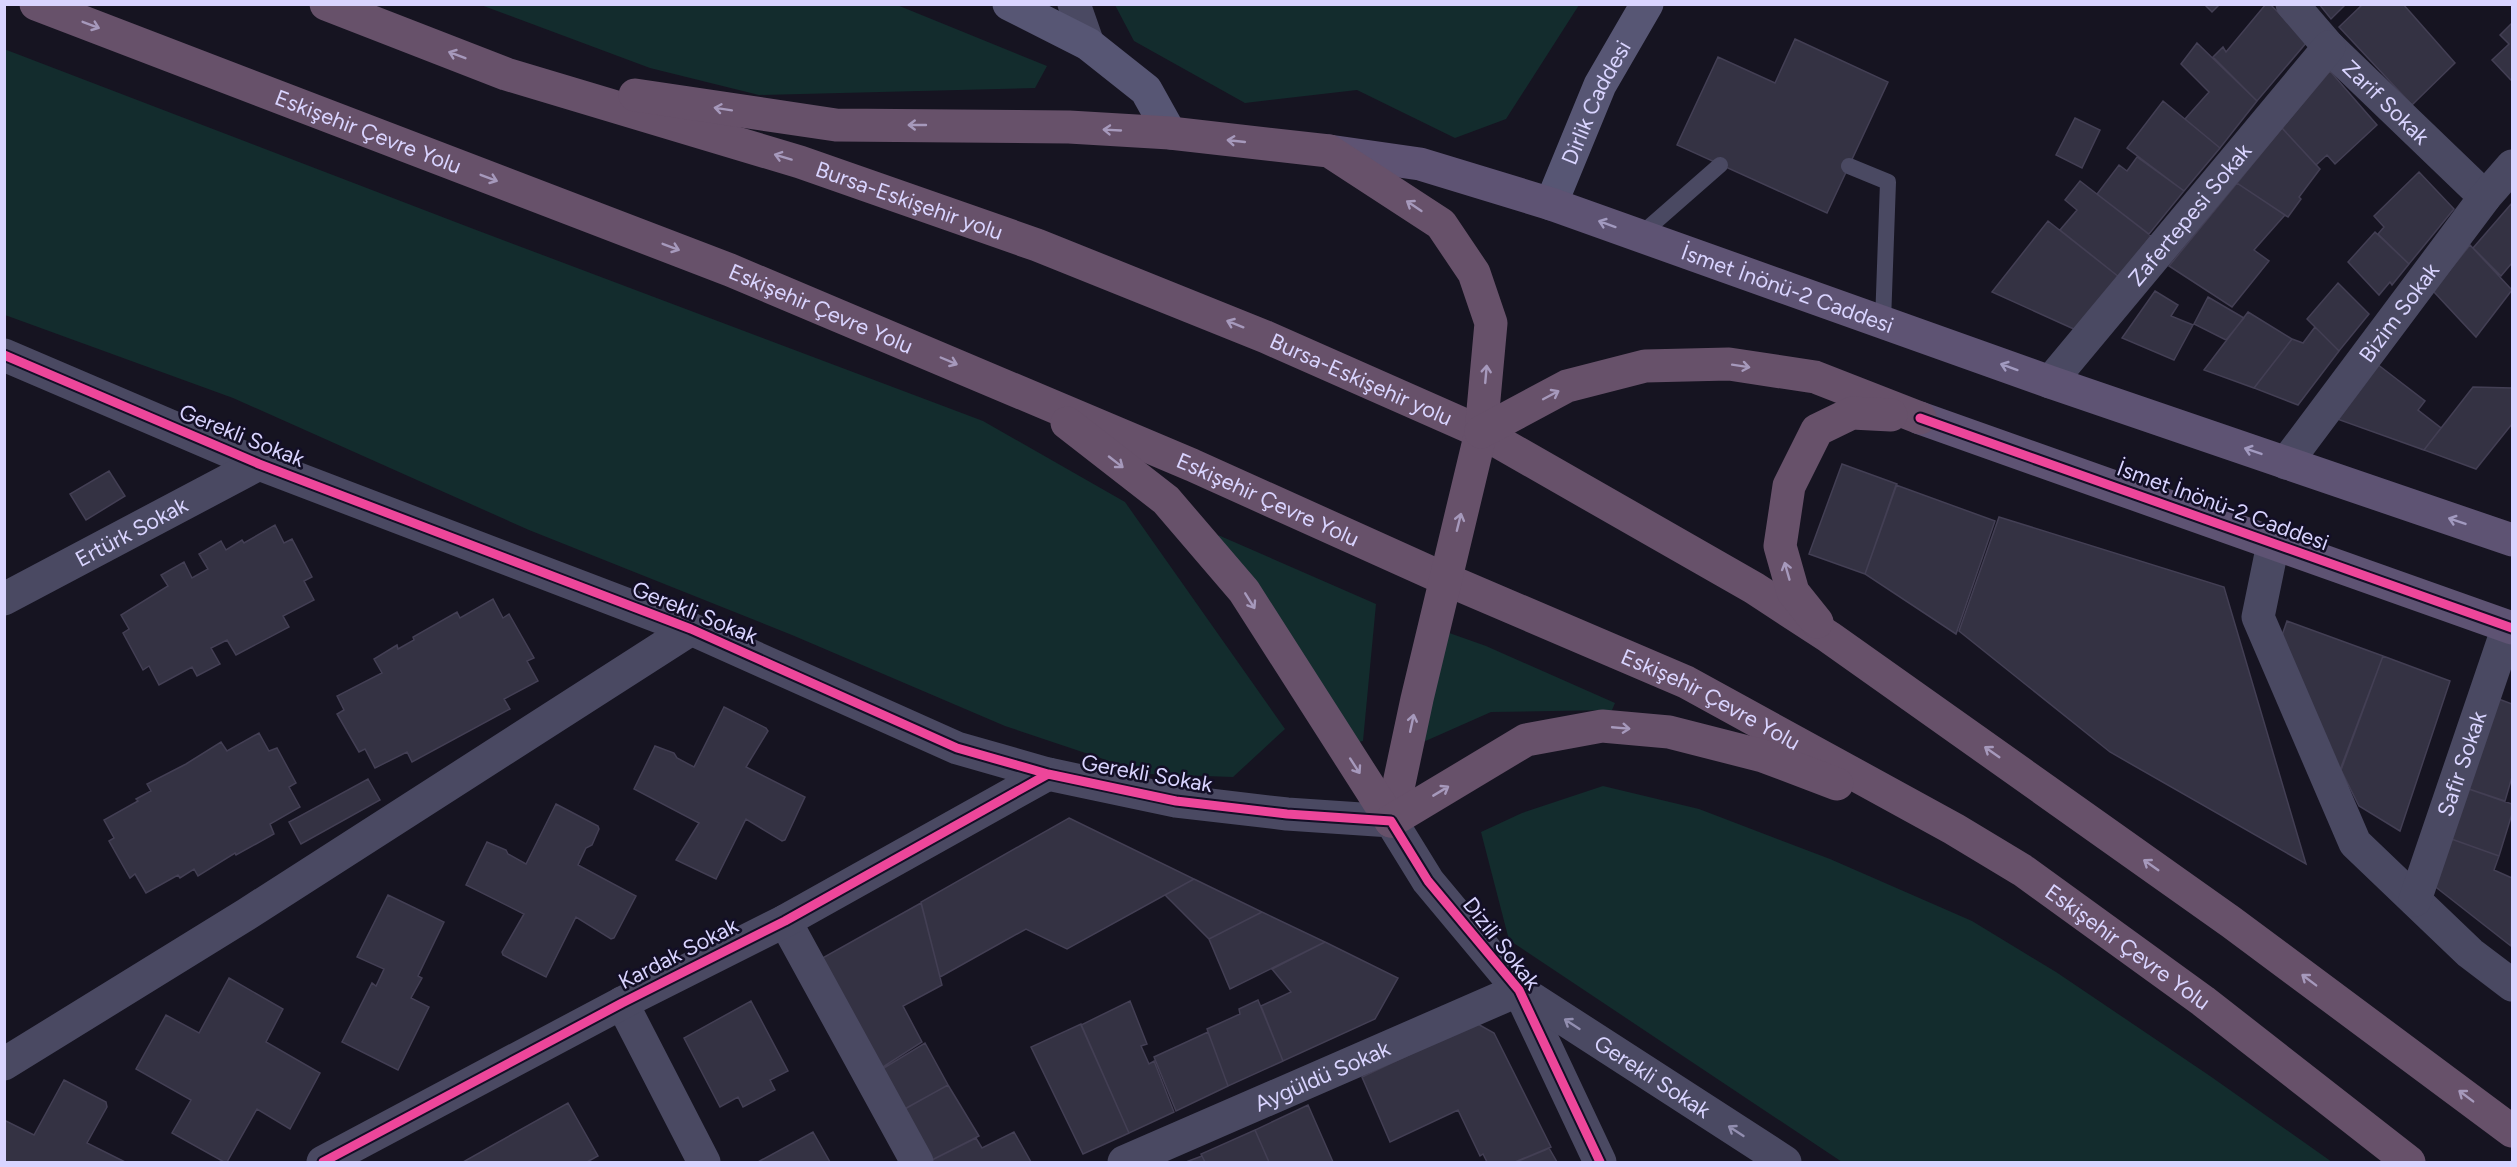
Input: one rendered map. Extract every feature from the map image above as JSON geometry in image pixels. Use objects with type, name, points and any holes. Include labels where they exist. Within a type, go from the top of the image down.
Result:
[{"type":"highway","name":"Eskişehir Çevre Yolu","points":[[36,4],[730,270],[1192,465],[1445,579],[1686,682],[1954,829],[2022,870],[2203,1001],[2409,1162]]},
{"type":"highway","name":"Bursa-Eskişehir yolu","points":[[326,4],[506,74],[800,162],[1037,245],[1266,336],[1481,432]]},
{"type":"highway","points":[[506,74],[836,125],[1057,127],[1170,133],[1329,151],[1441,224],[1474,273],[1491,322],[1481,432],[1445,579],[1391,821]]},
{"type":"highway","points":[[1481,432],[1568,386],[1645,366],[1729,364],[1815,377],[1920,418]]},
{"type":"highway","points":[[1038,399],[1166,500],[1244,591],[1391,821]]},
{"type":"highway","points":[[1829,637],[1793,592],[1780,546],[1790,486],[1817,430],[1852,412],[1920,418]]},
{"type":"highway","points":[[1481,432],[1754,588],[1829,637],[2231,922],[2512,1131]]},
{"type":"highway","points":[[1391,821],[1526,740],[1602,726],[1669,732],[1763,756],[1954,829]]},
{"type":"main road","name":"İsmet İnönü-2 Caddesi","points":[[1329,151],[1420,164],[1551,204],[2050,382],[2512,540]]},
{"type":"main road","name":"İsmet İnönü-2 Caddesi","points":[[1920,418],[2510,627]]},
{"type":"street","points":[[1010,4],[1088,44],[1146,90],[1170,133]]},
{"type":"street","points":[[1074,4],[1088,44]]},
{"type":"street","name":"Dirlik Caddesi","points":[[1551,204],[1600,85],[1647,4]]},
{"type":"street","name":"Zarif Sokak","points":[[2292,4],[2329,47],[2485,196]]},
{"type":"street","name":"Zafertepesi Sokak","points":[[2050,382],[2329,47]]},
{"type":"street","name":"Bizim Sokak","points":[[2286,463],[2485,196],[2512,166]]},
{"type":"street","name":"Gerekli Sokak","points":[[4,355],[258,464],[690,629],[957,748],[1048,774],[1176,801],[1287,814],[1391,821]]},
{"type":"street","name":"Ertürk Sokak","points":[[4,599],[258,464]]},
{"type":"street","points":[[2273,544],[2258,617],[2355,843],[2470,953],[2512,985]]},
{"type":"street","name":"Safir Sokak","points":[[2415,900],[2510,627]]},
{"type":"street","points":[[4,1064],[247,914],[690,629]]},
{"type":"street","name":"Kardak Sokak","points":[[323,1162],[622,1003],[785,921],[1048,774]]},
{"type":"street","name":"Dizili Sokak","points":[[1391,821],[1428,881],[1519,990],[1600,1162]]},
{"type":"street","points":[[785,921],[917,1162]]},
{"type":"street","name":"Gerekli Sokak","points":[[1519,990],[1785,1162]]},
{"type":"street","name":"Aygüldü Sokak","points":[[1124,1162],[1519,990]]},
{"type":"street","points":[[622,1003],[704,1162]]},
{"type":"lane","points":[[1639,236],[1720,165]]},
{"type":"lane","points":[[1849,166],[1888,182],[1883,322]]},
{"type":"green space","points":[[481,5],[897,5],[1047,66],[1035,88],[759,95],[650,68]]},
{"type":"green space","points":[[1115,5],[1579,5],[1506,119],[1455,138],[1357,90],[1245,103],[1134,41]]},
{"type":"green space","points":[[4,49],[983,421],[1125,502],[1285,729],[1233,777],[1148,774],[1005,726],[792,635],[529,530],[233,398],[5,315]]},
{"type":"green space","points":[[1218,535],[1376,604],[1363,741],[1353,743]]},
{"type":"green space","points":[[1438,629],[1486,646],[1615,703],[1612,710],[1491,712],[1421,743]]},
{"type":"green space","points":[[1603,786],[1699,809],[1830,859],[1972,921],[2056,972],[2332,1162],[1842,1162],[1509,940],[1481,832],[1522,813]]},
{"type":"building","points":[[2204,4],[2220,4],[2212,12]]},
{"type":"building","points":[[2266,4],[2270,4],[2307,42],[2257,101],[2213,57],[2223,47],[2226,52]]},
{"type":"building","points":[[2319,4],[2346,4],[2331,19]]},
{"type":"building","points":[[2363,4],[2403,4],[2455,63],[2412,105],[2339,27]]},
{"type":"building","points":[[2512,23],[2512,81],[2492,60],[2509,44],[2500,35]]},
{"type":"building","points":[[1795,39],[1888,82],[1827,213],[1677,145],[1718,57],[1775,83]]},
{"type":"building","points":[[2197,43],[2257,101],[2220,148],[2185,119],[2209,92],[2181,64]]},
{"type":"building","points":[[2330,71],[2377,125],[2335,164],[2327,155],[2316,165],[2282,128]]},
{"type":"building","points":[[2163,101],[2220,148],[2184,191],[2127,148]]},
{"type":"building","points":[[2075,118],[2100,130],[2082,168],[2056,155]]},
{"type":"building","points":[[2282,128],[2320,169],[2299,197],[2301,199],[2288,217],[2237,183]]},
{"type":"building","points":[[2137,157],[2184,191],[2149,234],[2097,194],[2119,165],[2127,171]]},
{"type":"building","points":[[2419,172],[2454,209],[2409,264],[2378,234],[2384,227],[2374,216]]},
{"type":"building","points":[[2080,181],[2151,236],[2119,277],[2060,230],[2077,210],[2065,200]]},
{"type":"building","points":[[2237,183],[2285,215],[2254,250],[2269,261],[2232,307],[2169,266]]},
{"type":"building","points":[[2512,203],[2512,263],[2501,276],[2473,248]]},
{"type":"building","points":[[2048,221],[2119,277],[2076,330],[1992,292]]},
{"type":"building","points":[[2375,232],[2409,264],[2392,285],[2390,282],[2379,295],[2348,262]]},
{"type":"building","points":[[2470,245],[2512,290],[2476,337],[2433,291]]},
{"type":"building","points":[[2338,283],[2369,314],[2339,351],[2307,319]]},
{"type":"building","points":[[2155,291],[2178,305],[2171,316],[2193,325],[2174,360],[2122,338]]},
{"type":"building","points":[[2208,297],[2244,318],[2226,340],[2194,324]]},
{"type":"building","points":[[2248,312],[2292,339],[2254,388],[2204,370]]},
{"type":"building","points":[[2315,327],[2339,351],[2298,405],[2254,388],[2292,339],[2303,343]]},
{"type":"building","points":[[2377,364],[2425,401],[2418,410],[2441,428],[2424,450],[2337,419]]},
{"type":"building","points":[[2473,387],[2512,388],[2512,424],[2476,469],[2424,450]]},
{"type":"building","points":[[1842,464],[1897,484],[1865,574],[1809,554]]},
{"type":"building","points":[[109,471],[125,496],[86,520],[70,494]]},
{"type":"building","points":[[1896,485],[1995,521],[1956,634],[1865,574]]},
{"type":"building","points":[[1999,517],[2224,587],[2306,864],[2110,752],[1959,631]]},
{"type":"building","points":[[275,525],[284,543],[292,539],[312,577],[304,581],[314,600],[283,616],[289,627],[236,655],[227,640],[211,648],[220,664],[197,676],[192,667],[159,685],[149,666],[143,670],[123,633],[129,629],[121,615],[168,586],[161,575],[184,562],[192,578],[208,569],[199,554],[221,541],[226,550],[242,540],[244,543]]},
{"type":"building","points":[[493,599],[503,618],[509,614],[534,658],[527,661],[538,681],[504,699],[510,709],[412,762],[407,752],[375,768],[365,749],[359,752],[337,714],[344,710],[337,696],[382,673],[374,659],[397,645],[398,649],[414,640],[413,637],[457,612],[460,618]]},
{"type":"building","points":[[2287,621],[2383,656],[2340,770],[2279,644]]},
{"type":"building","points":[[2383,656],[2450,681],[2400,831],[2359,806],[2341,770]]},
{"type":"building","points":[[2496,698],[2512,704],[2512,777],[2505,801],[2460,786]]},
{"type":"building","points":[[724,707],[768,731],[746,767],[805,797],[785,840],[782,841],[746,819],[716,879],[676,860],[699,823],[634,789],[655,746],[674,753],[677,758],[694,767]]},
{"type":"building","points":[[259,733],[269,751],[277,748],[296,783],[289,787],[300,807],[270,824],[274,834],[236,855],[235,853],[198,876],[194,869],[146,893],[135,874],[130,878],[109,841],[114,838],[104,820],[151,791],[147,784],[186,764],[221,742],[227,751]]},
{"type":"building","points":[[368,779],[380,800],[301,844],[289,822]]},
{"type":"building","points":[[2460,786],[2512,804],[2512,814],[2499,856],[2443,836]]},
{"type":"building","points":[[556,804],[598,826],[599,829],[592,845],[586,848],[578,865],[636,896],[614,938],[611,939],[576,917],[546,977],[503,955],[502,952],[524,914],[466,885],[487,842],[506,850],[508,854],[526,864]]},
{"type":"building","points":[[1069,818],[1194,879],[1067,949],[1026,929],[940,977],[921,902]]},
{"type":"building","points":[[2443,836],[2499,856],[2494,870],[2512,878],[2511,946],[2428,881]]},
{"type":"building","points":[[1194,879],[1262,912],[1209,939],[1165,895]]},
{"type":"building","points":[[388,895],[444,922],[418,976],[422,978],[411,998],[429,1007],[398,1070],[342,1042],[372,983],[376,986],[384,969],[357,957]]},
{"type":"building","points":[[921,903],[942,985],[903,1006],[922,1042],[872,1074],[810,965]]},
{"type":"building","points":[[1262,912],[1325,942],[1230,989],[1209,939]]},
{"type":"building","points":[[1325,942],[1398,978],[1375,1019],[1283,1061],[1261,1006],[1291,992],[1272,969]]},
{"type":"building","points":[[229,978],[283,1009],[266,1042],[320,1073],[290,1129],[257,1109],[227,1162],[224,1162],[172,1133],[191,1100],[136,1069],[166,1015],[199,1033]]},
{"type":"building","points":[[1258,1000],[1283,1061],[1228,1086],[1207,1029],[1240,1014],[1239,1009]]},
{"type":"building","points":[[751,1001],[788,1071],[770,1080],[775,1090],[743,1107],[738,1097],[720,1107],[684,1038]]},
{"type":"building","points":[[1130,1001],[1147,1044],[1141,1046],[1149,1064],[1154,1061],[1174,1112],[1129,1133],[1081,1025]]},
{"type":"building","points":[[1476,1023],[1494,1033],[1551,1147],[1515,1162],[1487,1162],[1483,1154],[1480,1156],[1458,1110],[1390,1142],[1362,1077]]},
{"type":"building","points":[[1081,1024],[1129,1133],[1083,1154],[1031,1047]]},
{"type":"building","points":[[1208,1032],[1228,1086],[1176,1111],[1154,1057]]},
{"type":"building","points":[[925,1043],[948,1085],[896,1114],[874,1074]]},
{"type":"building","points":[[64,1080],[106,1102],[107,1107],[87,1143],[125,1162],[4,1162],[4,1120],[34,1135]]},
{"type":"building","points":[[948,1085],[979,1136],[928,1162],[897,1113]]},
{"type":"building","points":[[568,1103],[598,1156],[587,1162],[463,1162]]},
{"type":"building","points":[[1308,1105],[1333,1162],[1269,1162],[1255,1130]]},
{"type":"building","points":[[1255,1130],[1269,1162],[1205,1162],[1201,1154]]},
{"type":"building","points":[[813,1132],[830,1162],[758,1162]]},
{"type":"building","points":[[1014,1132],[1031,1162],[928,1162],[976,1138],[982,1148]]},
{"type":"building","points":[[1549,1148],[1557,1162],[1516,1162],[1545,1150]]},
{"type":"building","points":[[1202,1156],[1205,1162],[1186,1162]]},
{"type":"cycle path","points":[[4,355],[259,464],[691,629],[957,748],[1048,774],[1176,801],[1287,814],[1391,821],[1428,881],[1519,990],[1600,1162]]},
{"type":"cycle path","points":[[1920,418],[2512,628]]},
{"type":"cycle path","points":[[323,1162],[622,1003],[785,921],[1048,774]]}]
